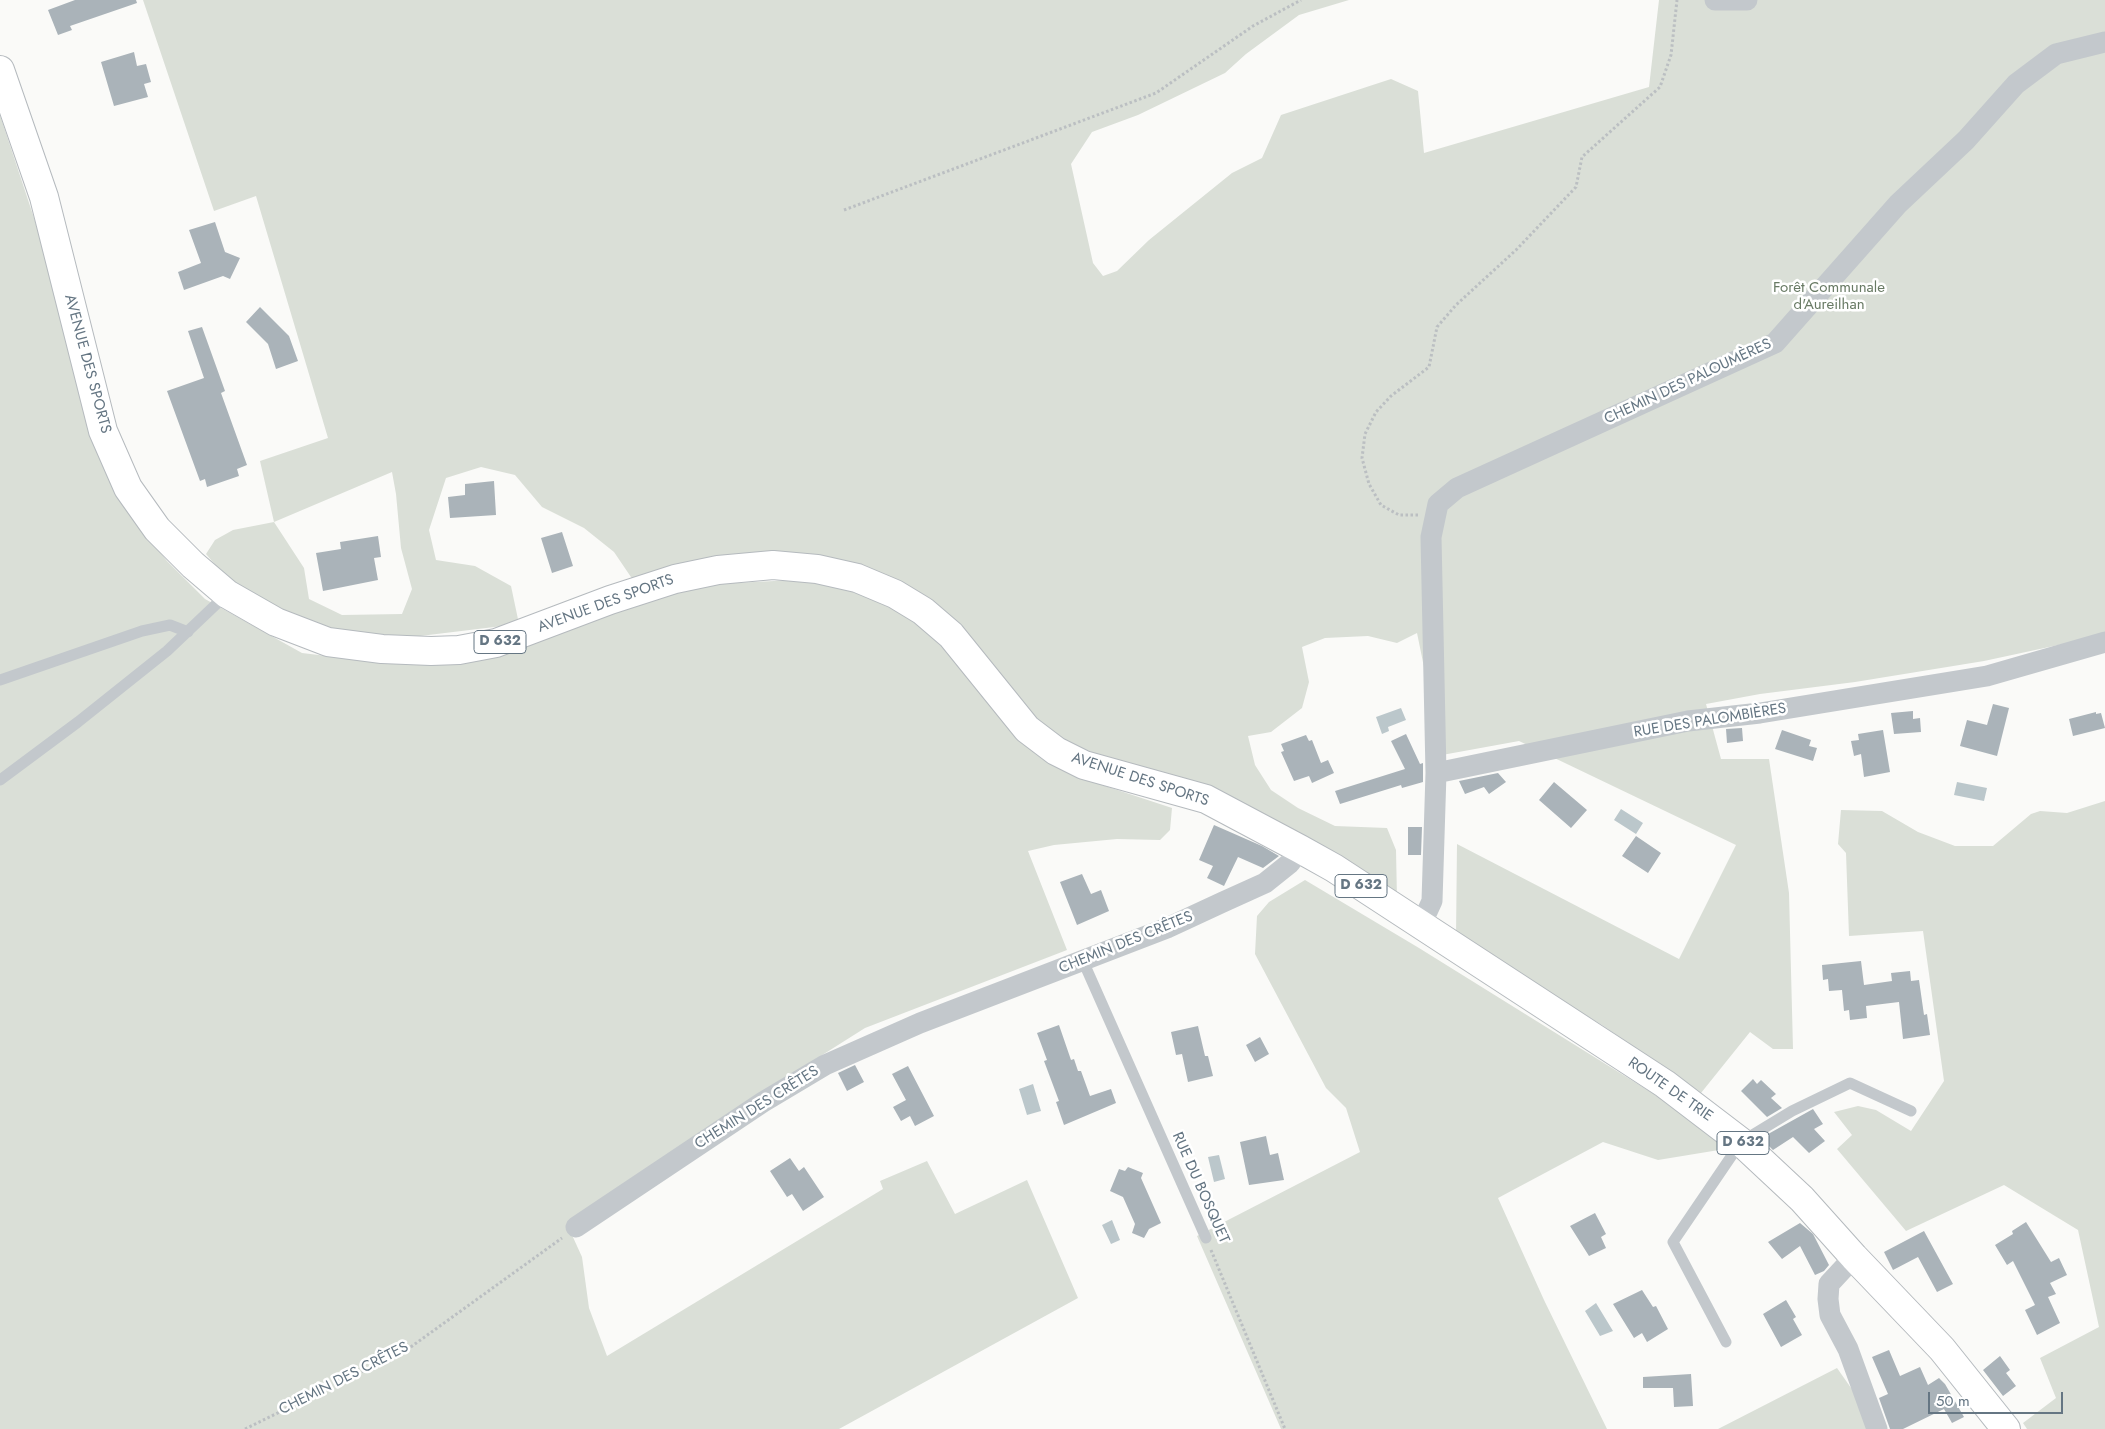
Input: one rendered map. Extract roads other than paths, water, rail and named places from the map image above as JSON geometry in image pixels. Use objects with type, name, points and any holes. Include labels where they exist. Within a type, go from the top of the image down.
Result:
[{"type":"main road","name":"AVENUE DES SPORTS","points":[[0,70],[44,198],[103,431],[128,488],[157,529],[193,565],[227,594],[276,622],[328,642],[382,649],[431,651],[459,650],[496,643],[610,600],[675,578],[718,570],[773,565],[857,578],[895,594],[923,611],[951,635],[1027,729],[1056,752],[1084,765],[1206,800],[1300,849]]},
{"type":"main road","name":"D 632","points":[[1300,849],[1334,868],[1421,925]]},
{"type":"main road","name":"ROUTE DE TRIE","points":[[1421,925],[1665,1084],[1742,1142],[1802,1198],[1854,1257],[1942,1349],[2006,1429]]},
{"type":"street","points":[[1716,0],[1747,0]]},
{"type":"street","name":"CHEMIN DES PALOUMÈRES","points":[[1436,774],[1431,537],[1438,504],[1456,488],[1775,343],[1898,204],[1966,140],[2016,84],[2056,54],[2105,42]]},
{"type":"street","name":"RUE DES PALOMBIÈRES","points":[[1436,774],[1688,721],[1760,713],[1987,676],[2105,642]]},
{"type":"street","points":[[1421,925],[1432,901],[1436,774]]},
{"type":"street","name":"CHEMIN DES CRÊTES","points":[[576,1227],[763,1102],[826,1065],[920,1023],[1166,928],[1266,883],[1290,863],[1300,849]]},
{"type":"street","points":[[1854,1257],[1829,1284],[1830,1315],[1848,1349],[1876,1429]]},
{"type":"lane","points":[[0,780],[167,652],[227,594]]},
{"type":"lane","points":[[0,680],[142,632],[170,625],[188,632]]},
{"type":"lane","name":"RUE DU BOSQUET","points":[[1083,960],[1206,1238]]},
{"type":"lane","points":[[1726,1342],[1673,1242],[1742,1142],[1792,1111],[1850,1083],[1911,1111]]},
{"type":"park label","name":"Forêt Communale d'Aureilhan","points":[[1829,296]]}]
